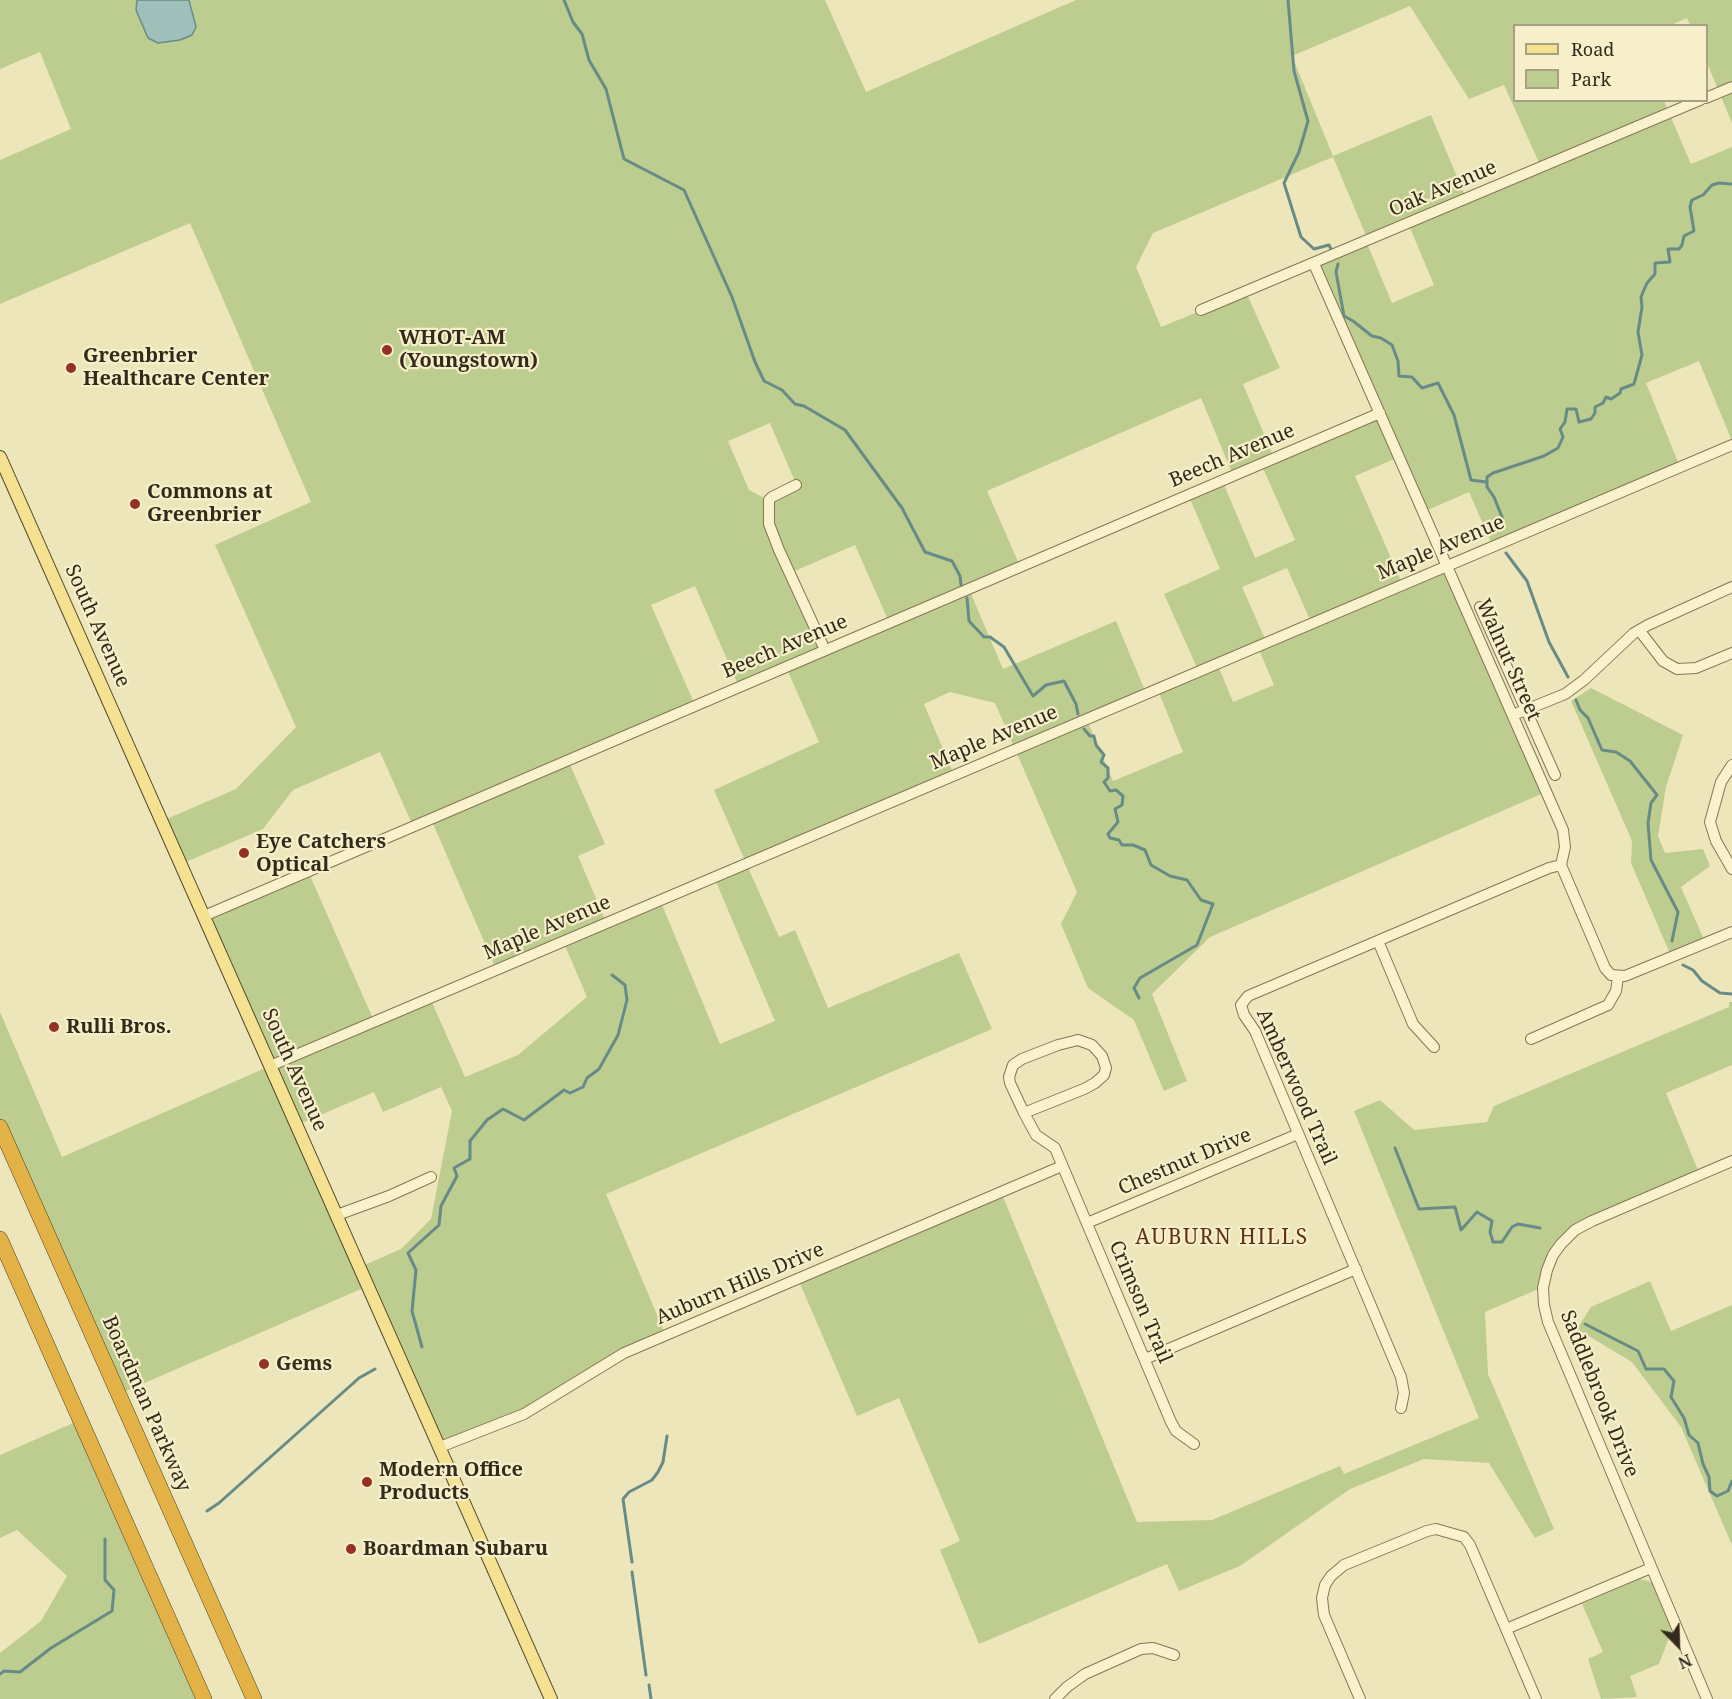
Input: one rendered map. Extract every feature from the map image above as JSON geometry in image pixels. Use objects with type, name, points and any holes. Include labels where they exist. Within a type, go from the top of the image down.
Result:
[{"type":"highway","name":"Boardman Parkway","points":[[0,1127],[254,1699]]},
{"type":"highway","points":[[0,1239],[204,1699]]},
{"type":"main road","name":"South Avenue","points":[[0,457],[551,1699]]},
{"type":"street","points":[[1708,98],[1732,87]]},
{"type":"street","name":"Oak Avenue","points":[[1201,310],[1695,102]]},
{"type":"street","name":"Walnut Street","points":[[1314,264],[1563,830],[1564,847],[1561,865],[1605,968],[1611,975],[1618,977]]},
{"type":"street","name":"Beech Avenue","points":[[204,916],[1380,413]]},
{"type":"street","name":"Maple Avenue","points":[[270,1066],[1732,445]]},
{"type":"street","points":[[796,484],[769,500],[769,524],[825,650]]},
{"type":"street","points":[[1513,715],[1565,694],[1584,680],[1639,630],[1732,587]]},
{"type":"street","points":[[1480,607],[1555,775]]},
{"type":"street","points":[[1639,630],[1663,661],[1677,669],[1696,668],[1732,653]]},
{"type":"street","points":[[1732,765],[1720,782],[1710,822],[1716,841],[1732,869]]},
{"type":"street","name":"Amberwood Trail","points":[[1401,1408],[1404,1393],[1401,1377],[1255,1030],[1242,1010],[1243,1001],[1248,996],[1549,868],[1561,865]]},
{"type":"street","points":[[1531,1038],[1608,1005],[1616,991],[1618,977],[1732,932]]},
{"type":"street","points":[[1378,941],[1413,1024],[1434,1047]]},
{"type":"street","name":"Crimson Trail","points":[[1024,1113],[1084,1089],[1099,1080],[1106,1068],[1105,1061],[1098,1051],[1087,1042],[1070,1041],[1022,1059],[1013,1065],[1009,1077],[1024,1113],[1036,1135],[1055,1148],[1171,1422],[1176,1431],[1194,1444]]},
{"type":"street","name":"Chestnut Drive","points":[[1087,1223],[1298,1134]]},
{"type":"street","name":"Saddlebrook Drive","points":[[1707,1699],[1548,1322],[1543,1296],[1545,1278],[1551,1259],[1561,1244],[1583,1225],[1732,1161]]},
{"type":"street","name":"Auburn Hills Drive","points":[[440,1447],[524,1414],[624,1353],[1062,1166]]},
{"type":"street","points":[[337,1215],[430,1178]]},
{"type":"street","points":[[1145,1359],[1356,1269]]},
{"type":"street","points":[[1360,1699],[1322,1606],[1325,1585],[1330,1576],[1344,1565],[1436,1529],[1456,1534],[1466,1539],[1470,1545],[1536,1699]]},
{"type":"street","points":[[1506,1629],[1651,1568]]},
{"type":"street","points":[[1055,1699],[1085,1674],[1141,1649],[1153,1648],[1174,1655]]},
{"type":"green space","points":[[0,0],[137,0],[136,10],[192,7],[189,0],[825,0],[866,92],[1076,0],[1732,0],[1732,123],[1708,65],[1708,24],[1690,24],[1687,18],[1674,24],[1513,24],[1513,102],[1664,102],[1691,164],[1732,147],[1732,441],[1699,361],[1646,383],[1680,467],[1492,545],[1469,492],[1423,512],[1399,457],[1355,476],[1402,583],[1446,565],[1546,792],[1210,937],[1152,994],[1187,1081],[1164,1091],[1134,1020],[1088,988],[1061,924],[1077,892],[995,703],[950,692],[924,704],[954,775],[746,863],[779,937],[795,930],[828,1008],[959,953],[992,1029],[606,1194],[666,1336],[524,1414],[440,1447],[368,1286],[119,1394],[0,1127],[0,1012],[62,1157],[270,1066],[204,916],[308,871],[374,1021],[430,998],[465,1077],[518,1055],[587,997],[563,941],[496,969],[431,819],[413,826],[380,752],[293,790],[263,829],[181,864],[162,821],[236,789],[296,727],[215,545],[311,502],[190,223],[0,304],[0,160],[71,129],[40,52],[0,69]],"holes":[[[1410,6],[1469,99],[1504,85],[1541,167],[1466,198],[1431,115],[1333,156],[1292,56]],[[1333,157],[1368,240],[1408,223],[1434,285],[1392,303],[1366,241],[1314,264],[1380,414],[1274,458],[1243,384],[1280,368],[1246,292],[1161,327],[1136,267],[1153,233]],[[1201,398],[1233,475],[1261,464],[1295,540],[1255,558],[1222,480],[1188,494],[1220,569],[1164,594],[1198,670],[1157,688],[1183,752],[1113,781],[1086,718],[1146,693],[1116,621],[1003,669],[969,589],[1020,566],[987,491]],[[770,423],[796,484],[768,500],[749,490],[728,441]],[[855,545],[889,622],[825,649],[790,573]],[[1287,568],[1311,622],[1266,641],[1242,587]],[[695,586],[739,687],[786,667],[819,742],[714,790],[746,863],[714,877],[775,1021],[720,1044],[660,900],[606,922],[578,856],[605,844],[568,760],[695,705],[651,605]],[[1257,645],[1274,685],[1233,702],[1217,663]],[[441,1087],[452,1111],[431,1219],[401,1249],[360,1267],[297,1125],[374,1092],[383,1112]]]},
{"type":"green space","points":[[1591,688],[1683,735],[1666,787],[1658,836],[1665,853],[1703,849],[1710,866],[1681,887],[1705,942],[1671,956],[1631,863],[1632,841],[1571,701]]},
{"type":"green space","points":[[1729,1002],[1732,1002],[1732,1065],[1666,1093],[1700,1175],[1592,1221],[1561,1243],[1543,1287],[1485,1312],[1488,1374],[1554,1529],[1535,1538],[1489,1463],[1424,1459],[1350,1489],[1240,1566],[1179,1591],[1167,1564],[979,1644],[940,1550],[960,1541],[899,1398],[857,1416],[798,1279],[1001,1192],[1137,1522],[1212,1520],[1340,1466],[1344,1474],[1479,1418],[1354,1111],[1380,1100],[1414,1130],[1487,1122],[1494,1106],[1729,1007]]},
{"type":"green space","points":[[1650,1281],[1671,1331],[1732,1305],[1732,1545],[1681,1427],[1632,1362],[1577,1329],[1591,1307]]},
{"type":"green space","points":[[80,1420],[204,1699],[0,1699],[0,1653],[41,1621],[67,1576],[17,1530],[0,1538],[0,1455]]},
{"type":"green space","points":[[1640,1579],[1649,1581],[1655,1586],[1672,1630],[1659,1664],[1630,1676],[1637,1697],[1601,1699],[1588,1659],[1603,1652],[1582,1604]]},
{"type":"water","points":[[137,0],[189,0],[196,27],[192,35],[180,40],[158,43],[148,38],[136,10]]},
{"type":"waterway","points":[[564,0],[573,22],[582,34],[589,60],[606,89],[624,159],[684,190],[732,297],[764,381],[782,390],[795,404],[804,406],[845,430],[902,508],[925,552],[952,561],[960,576],[961,585]]},
{"type":"waterway","points":[[1288,0],[1294,71],[1308,121],[1299,152],[1284,183],[1301,237],[1314,249],[1329,245],[1331,249]]},
{"type":"waterway","points":[[1503,526],[1494,497],[1487,487],[1487,477],[1544,456],[1558,448],[1563,437],[1560,429],[1565,422],[1567,409],[1576,409],[1579,422],[1591,419],[1595,413],[1595,407],[1603,403],[1606,397],[1611,399],[1620,393],[1621,389],[1634,384],[1642,355],[1638,332],[1642,307],[1641,297],[1647,283],[1655,274],[1655,263],[1670,262],[1668,249],[1679,249],[1684,236],[1694,231],[1690,207],[1692,200],[1703,195],[1712,185],[1732,184]]},
{"type":"waterway","points":[[1338,264],[1336,272],[1344,316],[1372,336],[1381,338],[1392,345],[1398,361],[1399,376],[1412,377],[1422,388],[1438,383],[1454,415],[1471,480],[1486,482]]},
{"type":"waterway","points":[[1506,553],[1527,581],[1549,642],[1568,677]]},
{"type":"waterway","points":[[967,598],[969,621],[984,637],[990,637],[1004,647],[1033,696],[1046,685],[1064,681],[1076,704],[1078,714]]},
{"type":"waterway","points":[[1576,700],[1580,710],[1588,718],[1602,750],[1616,752],[1630,761],[1657,795],[1651,803],[1648,823],[1651,860],[1678,912],[1672,941]]},
{"type":"waterway","points":[[1084,729],[1090,736],[1094,736],[1096,745],[1104,755],[1101,762],[1108,768],[1108,778],[1104,782],[1110,791],[1116,790],[1123,796],[1122,805],[1115,809],[1118,822],[1108,834],[1110,838],[1119,840],[1122,845],[1133,845],[1145,850],[1151,865],[1170,876],[1187,880],[1201,900],[1213,904],[1197,945],[1140,978],[1134,988],[1139,998]]},
{"type":"waterway","points":[[1683,965],[1693,970],[1702,981],[1720,993],[1732,994]]},
{"type":"waterway","points":[[422,1347],[412,1311],[416,1270],[408,1253],[439,1225],[441,1206],[457,1176],[454,1168],[470,1159],[470,1141],[487,1120],[503,1109],[524,1120],[564,1090],[570,1093],[583,1087],[587,1078],[599,1069],[618,1035],[627,1000],[625,985],[612,975]]},
{"type":"waterway","points":[[1395,1148],[1419,1209],[1455,1207],[1461,1230],[1477,1212],[1492,1221],[1490,1232],[1493,1242],[1502,1242],[1512,1227],[1518,1224],[1540,1228]]},
{"type":"waterway","points":[[1585,1324],[1638,1351],[1646,1369],[1664,1369],[1674,1381],[1671,1397],[1684,1418],[1689,1435],[1698,1443],[1709,1477],[1710,1491],[1717,1496],[1728,1491],[1732,1481]]},
{"type":"waterway","points":[[207,1511],[219,1503],[359,1378],[375,1369]]},
{"type":"waterway","points":[[632,1562],[623,1499],[629,1492],[652,1480],[658,1472],[663,1462],[667,1436]]},
{"type":"waterway","points":[[0,1674],[4,1671],[20,1672],[51,1648],[112,1611],[114,1590],[105,1580],[105,1539]]},
{"type":"waterway","points":[[632,1572],[646,1675]]},
{"type":"waterway","points":[[649,1685],[651,1699]]},
{"type":"place","name":"WHOT-AM (Youngstown)","points":[[387,350]]},
{"type":"place","name":"Greenbrier Healthcare Center","points":[[71,368]]},
{"type":"place","name":"Commons at Greenbrier","points":[[135,504]]},
{"type":"place","name":"Eye Catchers Optical","points":[[244,853]]},
{"type":"place","name":"Rulli Bros.","points":[[54,1027]]},
{"type":"place","name":"Gems","points":[[264,1364]]},
{"type":"place","name":"Modern Office Products","points":[[367,1482]]},
{"type":"place","name":"Boardman Subaru","points":[[351,1549]]},
{"type":"district","name":"AUBURN HILLS","points":[[1222,1238]]}]
